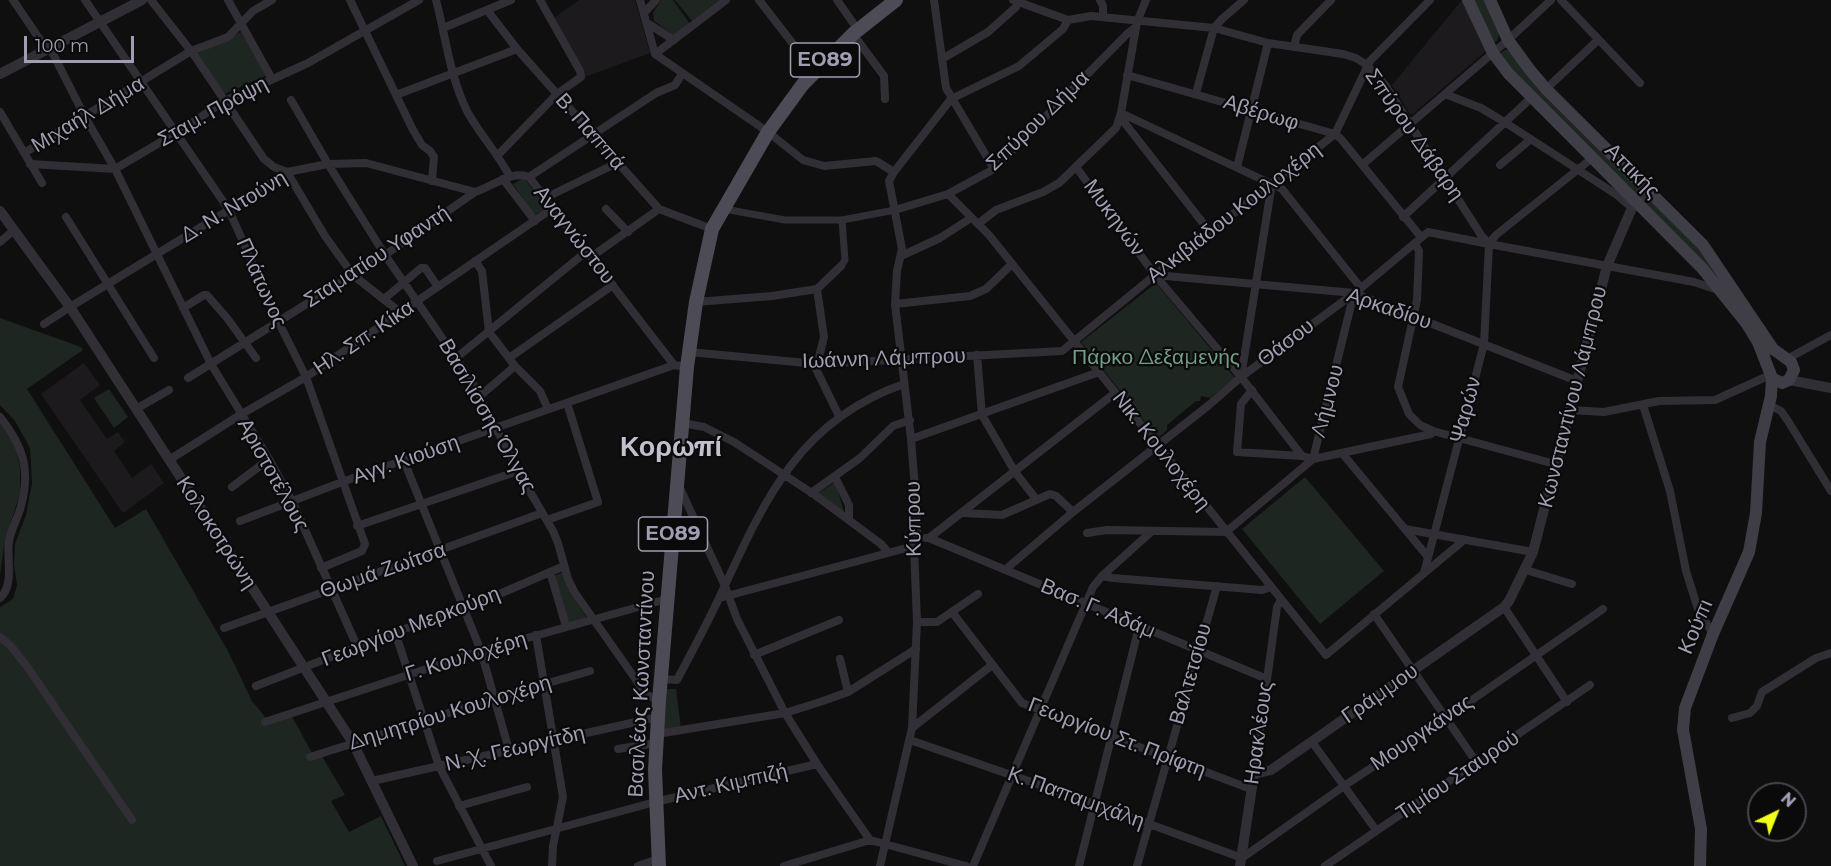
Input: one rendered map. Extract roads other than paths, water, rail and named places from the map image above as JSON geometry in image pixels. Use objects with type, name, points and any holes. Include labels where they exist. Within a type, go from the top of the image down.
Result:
[{"type":"main road","name":"Βασιλέως Κωνσταντίνου","points":[[659,863],[655,802],[656,738],[682,423],[681,366],[689,352],[696,302],[712,229],[783,108],[814,71],[856,32],[896,0]]},
{"type":"main road","name":"Αττικής","points":[[1468,0],[1493,53],[1508,72],[1634,205],[1702,268],[1747,324],[1758,342],[1771,374]]},
{"type":"main road","name":"Αττικής","points":[[1490,0],[1508,40],[1520,58],[1546,89],[1703,245],[1722,270],[1773,349],[1788,361]]},
{"type":"main road","points":[[1774,360],[1788,361],[1793,374],[1777,391],[1769,405],[1773,389],[1771,374],[1774,360]]},
{"type":"main road","points":[[1771,374],[1778,382],[1787,381]]},
{"type":"main road","name":"Κούπι","points":[[1700,866],[1701,829],[1683,730],[1689,695],[1713,634],[1744,566],[1750,545],[1756,513],[1760,442],[1769,405]]},
{"type":"street","name":"Αριστοτέλους","points":[[13,0],[48,49],[114,169],[211,364],[292,501],[357,646]]},
{"type":"street","name":"Πλάτωνος","points":[[86,0],[229,210],[278,321],[306,377],[364,544],[362,551],[321,568]]},
{"type":"street","points":[[0,74],[142,0]]},
{"type":"street","points":[[150,0],[191,51],[264,159],[274,167],[287,172],[325,236],[353,275],[401,314]]},
{"type":"street","points":[[228,0],[272,79]]},
{"type":"street","name":"Μιχαήλ Δήμα","points":[[24,153],[191,51],[228,37],[253,10],[273,0]]},
{"type":"street","points":[[350,0],[422,144],[434,158],[432,181]]},
{"type":"street","name":"Σταμ. Πρόψη","points":[[114,169],[225,101],[308,63],[419,0]]},
{"type":"street","name":"Αναγνώστου","points":[[436,0],[453,74],[469,115],[498,154],[506,177],[522,174],[529,177],[612,285],[681,366]]},
{"type":"street","points":[[443,28],[511,0]]},
{"type":"street","points":[[498,154],[557,93],[577,82],[581,77],[580,71],[540,0]]},
{"type":"street","points":[[640,0],[655,54],[768,132],[803,160],[824,166],[876,161],[894,172],[951,99],[1019,66],[1063,29],[1068,20]]},
{"type":"street","points":[[644,13],[656,0]]},
{"type":"street","points":[[655,54],[726,0]]},
{"type":"street","points":[[759,0],[814,71]]},
{"type":"street","points":[[837,0],[884,76],[885,99]]},
{"type":"street","points":[[934,0],[946,88],[994,169]]},
{"type":"street","points":[[1034,8],[1042,0]]},
{"type":"street","points":[[1100,0],[1103,6],[1103,17]]},
{"type":"street","points":[[901,256],[1002,207],[1055,186],[1114,131],[1120,115],[1137,24],[1146,0]]},
{"type":"street","points":[[1196,93],[1214,28],[1244,0]]},
{"type":"street","points":[[1294,47],[1295,38],[1301,29],[1330,0]]},
{"type":"street","name":"Αλκιβιάδου Κουλοχέρη","points":[[1075,341],[1155,274],[1335,134],[1367,65],[1430,0]]},
{"type":"street","points":[[1362,165],[1508,40],[1551,0]]},
{"type":"street","points":[[1561,0],[1640,83]]},
{"type":"street","points":[[942,59],[988,32],[1016,7],[1015,1]]},
{"type":"street","name":"Σπύρου Δάβαρη","points":[[1015,1],[1068,20],[1085,16],[1137,24],[1214,28],[1268,43],[1318,49],[1351,56],[1367,65],[1385,85],[1489,244]]},
{"type":"street","name":"Β. Παππά","points":[[487,10],[517,49],[660,209],[712,229]]},
{"type":"street","points":[[647,23],[674,40]]},
{"type":"street","name":"Σπύρου Δήμα","points":[[895,210],[948,194],[994,169],[1137,24]]},
{"type":"street","points":[[1546,89],[1598,40]]},
{"type":"street","points":[[1237,167],[1268,43]]},
{"type":"street","points":[[396,95],[517,49]]},
{"type":"street","points":[[529,177],[656,93],[675,84],[682,74]]},
{"type":"street","name":"Αβέρωφ","points":[[1127,75],[1335,134]]},
{"type":"street","points":[[1445,94],[1481,108],[1634,205]]},
{"type":"street","points":[[1403,217],[1531,98]]},
{"type":"street","name":"Βασιλίσσης Όλγας","points":[[291,100],[385,255],[480,396],[558,543],[575,593],[646,694],[659,701]]},
{"type":"street","points":[[0,112],[42,183]]},
{"type":"street","points":[[1120,115],[1282,189],[1357,290]]},
{"type":"street","points":[[1120,115],[1210,232]]},
{"type":"street","points":[[1335,134],[1403,217],[1418,240],[1417,300],[1398,387],[1409,414],[1420,424],[1433,431],[1555,464]]},
{"type":"street","points":[[1500,165],[1531,139]]},
{"type":"street","points":[[1489,244],[1591,159]]},
{"type":"street","name":"Δ. Ν. Ντούνη","points":[[44,324],[287,172],[328,164],[366,163],[475,192]]},
{"type":"street","points":[[545,198],[617,163]]},
{"type":"street","points":[[30,164],[114,169]]},
{"type":"street","name":"Μυκηνών","points":[[1076,167],[1155,274],[1241,377],[1302,456]]},
{"type":"street","name":"Κύπρου","points":[[880,866],[912,728],[917,622],[910,420],[896,304],[897,271],[902,249],[889,184],[894,172]]},
{"type":"street","points":[[475,192],[490,187],[506,177],[535,221]]},
{"type":"street","points":[[1241,377],[1272,183]]},
{"type":"street","name":"Κωνσταντίνου Λάμπρου","points":[[1504,607],[1526,570],[1533,552],[1607,266],[1634,205],[1647,190]]},
{"type":"street","name":"Σταματίου Υφαντή","points":[[188,378],[385,255],[475,192]]},
{"type":"street","name":"Νικ. Κουλοχέρη","points":[[948,194],[1012,264],[1326,655],[1374,614]]},
{"type":"street","name":"Ηλ. Σπ. Κίκα","points":[[170,460],[240,415],[306,377],[553,208]]},
{"type":"street","points":[[606,208],[628,232]]},
{"type":"street","points":[[456,358],[589,254],[628,232],[660,209]]},
{"type":"street","points":[[724,209],[785,220],[842,220],[895,210]]},
{"type":"street","name":"Κολοκοτρώνη","points":[[0,211],[70,307],[353,743],[413,866]]},
{"type":"street","points":[[66,217],[154,358]]},
{"type":"street","points":[[696,302],[772,296],[817,289],[845,260],[842,220]]},
{"type":"street","points":[[0,242],[13,231]]},
{"type":"street","points":[[1418,240],[1428,232],[1694,282],[1723,293]]},
{"type":"street","name":"Θάσου","points":[[1006,569],[1241,377],[1357,290],[1418,240]]},
{"type":"street","name":"Ψαρών","points":[[1424,573],[1484,344],[1489,244]]},
{"type":"street","points":[[475,261],[482,271],[489,332],[515,366],[540,391],[548,409]]},
{"type":"street","points":[[896,304],[970,296],[986,289],[1012,264]]},
{"type":"street","points":[[384,299],[421,268],[425,268],[438,287]]},
{"type":"street","points":[[1694,282],[1702,268]]},
{"type":"street","name":"Αρκαδίου","points":[[1155,274],[1256,284],[1357,290],[1413,316],[1577,381]]},
{"type":"street","points":[[510,358],[612,285]]},
{"type":"street","points":[[817,289],[824,337],[816,369],[839,416]]},
{"type":"street","name":"Λήμνου","points":[[1357,290],[1314,459],[1431,434],[1433,431]]},
{"type":"street","points":[[183,308],[204,295],[207,296],[256,358]]},
{"type":"street","points":[[1830,388],[1817,383],[1788,361],[1831,335]]},
{"type":"street","name":"Ιωάννη Λάμπρου","points":[[689,352],[817,364],[1062,351],[1075,341]]},
{"type":"street","points":[[977,355],[982,415],[1016,472],[1036,499]]},
{"type":"street","points":[[480,396],[515,366]]},
{"type":"street","name":"Αγγ. Κιούση","points":[[240,521],[548,409],[681,366]]},
{"type":"street","points":[[911,439],[1099,372]]},
{"type":"street","points":[[1569,410],[1604,411],[1659,401],[1715,399],[1771,374]]},
{"type":"street","points":[[1787,381],[1830,388]]},
{"type":"street","points":[[660,680],[677,680],[723,596],[724,586],[753,527],[783,474],[797,456],[839,416],[886,390],[904,384]]},
{"type":"street","points":[[136,409],[169,390]]},
{"type":"street","name":"Λήμνου","points":[[1251,390],[1241,404],[1237,452],[1302,456]]},
{"type":"street","points":[[723,596],[888,552],[929,538],[1115,393]]},
{"type":"street","name":"Θωμά Ζωίτσα","points":[[224,628],[440,552],[544,517],[598,502],[567,403]]},
{"type":"street","points":[[1643,405],[1671,491],[1686,571],[1698,609],[1713,634]]},
{"type":"street","points":[[1769,405],[1781,411],[1831,491]]},
{"type":"street","points":[[0,417],[15,436],[22,451],[25,486],[21,507],[9,541],[8,587],[0,598]]},
{"type":"street","points":[[811,493],[860,458],[893,426],[910,420]]},
{"type":"street","points":[[682,423],[713,430],[811,493],[881,544],[888,552]]},
{"type":"street","points":[[1342,453],[1428,557]]},
{"type":"street","points":[[1302,456],[1314,459]]},
{"type":"street","points":[[232,487],[269,459]]},
{"type":"street","points":[[1087,533],[1107,530],[1226,532],[1314,459]]},
{"type":"street","points":[[404,461],[481,651],[510,750]]},
{"type":"street","points":[[357,526],[518,471]]},
{"type":"street","points":[[835,477],[849,506],[849,520]]},
{"type":"street","points":[[677,482],[724,586]]},
{"type":"street","points":[[963,513],[1002,515],[1036,499],[1053,494],[1073,512]]},
{"type":"street","points":[[1405,529],[1533,552]]},
{"type":"street","points":[[973,866],[1093,587],[1152,531]]},
{"type":"street","name":"Βασ. Γ. Αδάμ","points":[[929,538],[1267,679]]},
{"type":"street","points":[[1464,540],[1374,614],[1477,763]]},
{"type":"street","name":"Γεωργίου Μερκούρη","points":[[256,686],[395,632],[465,609],[564,566]]},
{"type":"street","points":[[1526,570],[1572,584]]},
{"type":"street","points":[[550,572],[566,626]]},
{"type":"street","points":[[1102,576],[1262,590],[1271,587]]},
{"type":"street","name":"Βαλτετσίου","points":[[1137,866],[1217,586]]},
{"type":"street","points":[[917,622],[937,622],[978,594]]},
{"type":"street","points":[[723,596],[784,713],[870,840]]},
{"type":"street","name":"Γ. Κουλοχέρη","points":[[265,722],[481,651],[667,599]]},
{"type":"street","name":"Ηρακλέους","points":[[1241,862],[1277,607],[1281,600]]},
{"type":"street","points":[[1504,607],[1568,702]]},
{"type":"street","name":"Γράμμου","points":[[1254,774],[1271,770],[1504,607]]},
{"type":"street","name":"Μουργκάνας","points":[[1241,862],[1344,786],[1603,609]]},
{"type":"street","name":"Γεωργίου Στ. Πρίφτη","points":[[952,612],[1018,699],[1039,711],[1251,789]]},
{"type":"street","points":[[754,656],[839,620]]},
{"type":"street","points":[[1079,866],[1139,627]]},
{"type":"street","points":[[395,632],[439,766],[491,866]]},
{"type":"street","points":[[536,635],[563,797],[553,846],[552,866]]},
{"type":"street","points":[[0,637],[10,645],[26,665],[132,820]]},
{"type":"street","points":[[618,749],[656,738],[784,713],[848,692],[916,650]]},
{"type":"street","points":[[1732,718],[1750,713],[1757,706],[1762,692],[1816,658],[1831,653]]},
{"type":"street","points":[[840,659],[848,692]]},
{"type":"street","points":[[912,728],[992,665]]},
{"type":"street","name":"Δημητρίου Κουλοχέρη","points":[[310,757],[590,671]]},
{"type":"street","name":"Τιμίου Σταυρού","points":[[1325,866],[1590,686]]},
{"type":"street","name":"Ν. Χ. Γεωργίτδη","points":[[372,781],[658,717]]},
{"type":"street","name":"Κ. Παπαμιχάλη","points":[[910,740],[1095,804],[1241,862]]},
{"type":"street","points":[[1312,742],[1377,830]]},
{"type":"street","name":"Αντ. Κιμπιζή","points":[[437,861],[655,802],[817,764]]},
{"type":"street","points":[[459,806],[527,787]]},
{"type":"street","points":[[784,866],[870,840],[966,866]]},
{"type":"street","points":[[638,866],[659,863]]},
{"type":"district","name":"Κορωπί","points":[[671,448]]},
{"type":"park label","name":"Πάρκο Δεξαμενής","points":[[1156,358]]}]
